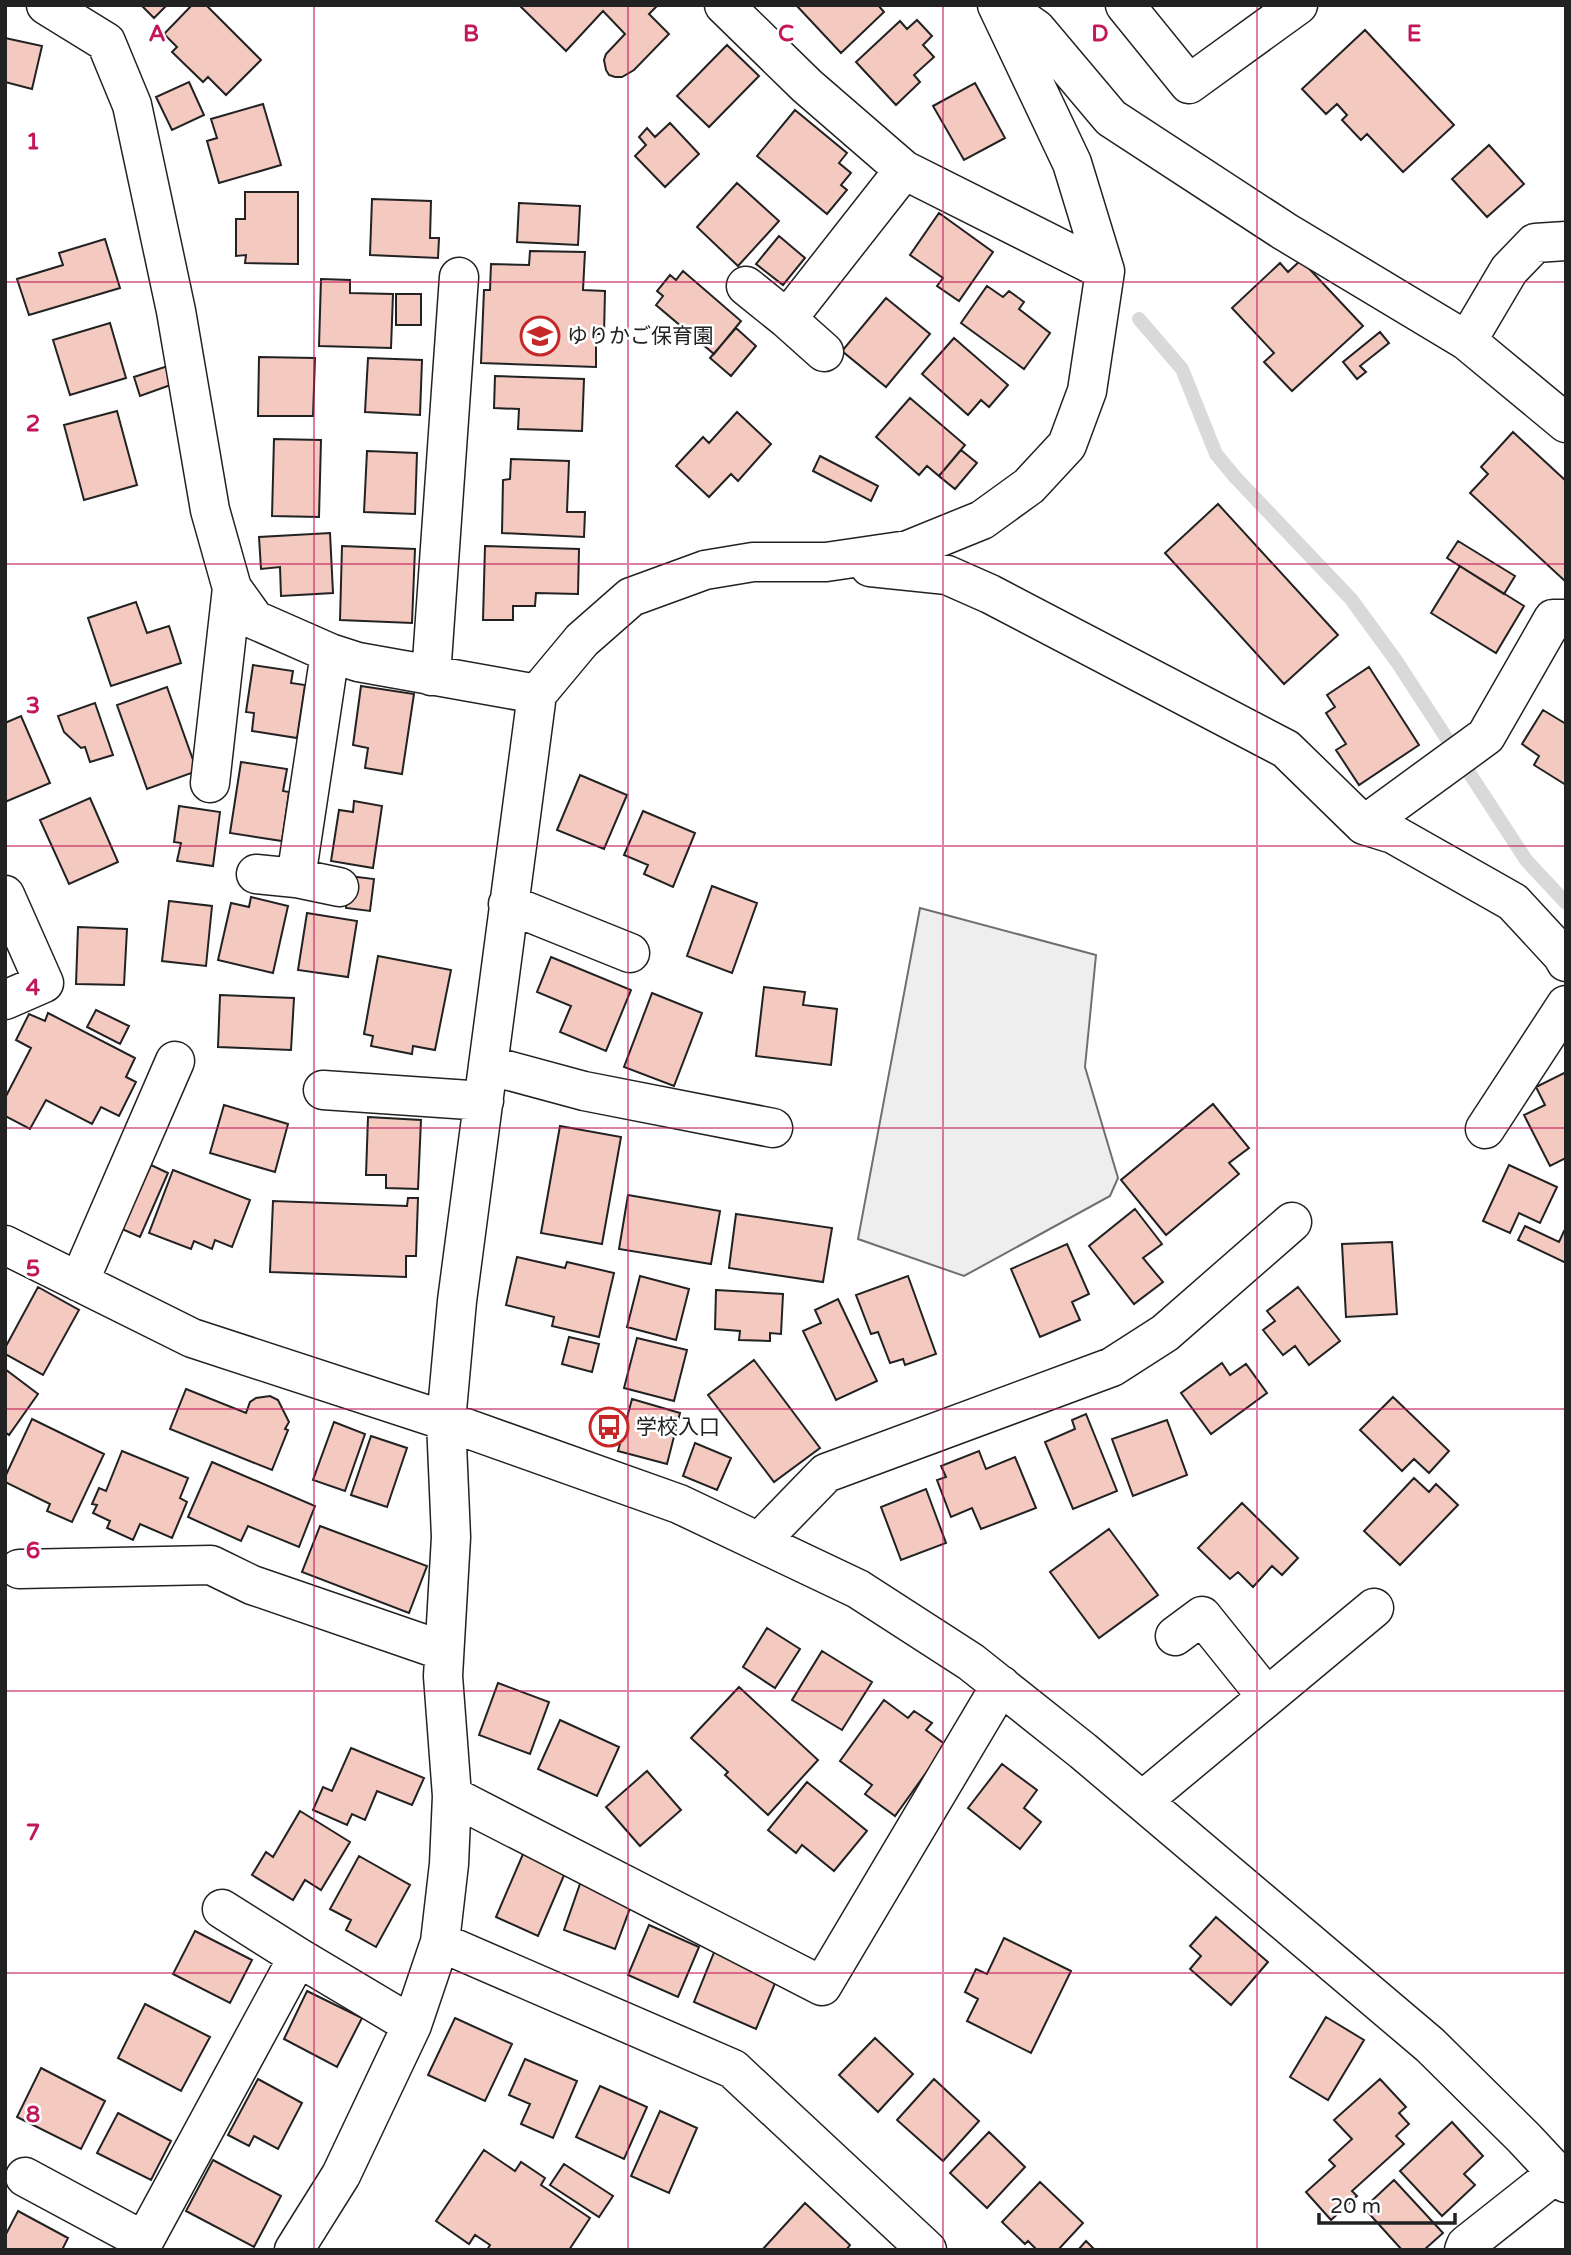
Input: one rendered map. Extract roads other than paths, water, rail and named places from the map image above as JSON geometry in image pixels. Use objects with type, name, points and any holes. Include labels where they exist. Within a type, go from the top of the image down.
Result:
[{"type":"street","points":[[46,5],[106,42],[132,104],[176,311],[211,510],[232,588],[255,620],[330,653],[358,662],[537,694]]},
{"type":"street","points":[[724,5],[807,86],[904,170],[1105,271]]},
{"type":"street","points":[[826,562],[908,550],[982,520],[1029,486],[1067,445],[1087,391],[1105,271],[1072,163],[997,5]]},
{"type":"street","points":[[1002,5],[1036,29],[1111,118],[1284,231],[1467,341],[1566,423]]},
{"type":"street","points":[[1125,5],[1189,84],[1297,5]]},
{"type":"street","points":[[787,319],[904,170]]},
{"type":"street","points":[[1467,341],[1509,270],[1535,243],[1566,241]]},
{"type":"street","points":[[431,676],[459,277]]},
{"type":"street","points":[[746,286],[824,352]]},
{"type":"street","points":[[294,2250],[341,2175],[412,2025],[440,1942],[449,1864],[452,1796],[443,1676],[451,1537],[446,1420],[457,1301],[537,694],[582,640],[631,597],[705,570],[753,562],[826,562],[947,575],[990,594],[1286,749],[1364,825],[1393,835],[1513,902],[1566,962]]},
{"type":"street","points":[[210,783],[232,588]]},
{"type":"street","points":[[1364,825],[1486,736],[1553,619],[1566,618]]},
{"type":"street","points":[[296,878],[330,653]]},
{"type":"street","points":[[256,874],[296,878],[339,887]]},
{"type":"street","points":[[5,895],[44,983],[5,1000]]},
{"type":"street","points":[[508,904],[630,953]]},
{"type":"street","points":[[1485,1129],[1566,1006]]},
{"type":"street","points":[[79,1282],[175,1061]]},
{"type":"street","points":[[323,1090],[486,1083],[584,1091],[773,1129]]},
{"type":"street","points":[[759,1542],[826,1473],[1112,1367],[1165,1333],[1292,1222]]},
{"type":"street","points":[[5,1245],[192,1338],[446,1420],[679,1504],[858,1589],[971,1662],[1142,1801],[1430,2045],[1561,2178],[1466,2245],[1464,2250]]},
{"type":"street","points":[[19,1569],[211,1565],[252,1585],[444,1651]]},
{"type":"street","points":[[1142,1801],[1374,1608]]},
{"type":"street","points":[[1175,1636],[1202,1616],[1267,1697]]},
{"type":"street","points":[[452,1796],[822,1986],[1001,1685]]},
{"type":"street","points":[[222,1909],[412,2025]]},
{"type":"street","points":[[440,1942],[733,2069],[927,2250]]},
{"type":"street","points":[[25,2177],[144,2241],[298,1957]]},
{"type":"waterway","points":[[1139,319],[1182,369],[1216,454],[1351,599],[1397,662],[1526,860],[1566,903]]},
{"type":"place","name":"ゆりかご保育園","points":[[540,336]]},
{"type":"place","name":"学校入口","points":[[609,1427]]}]
